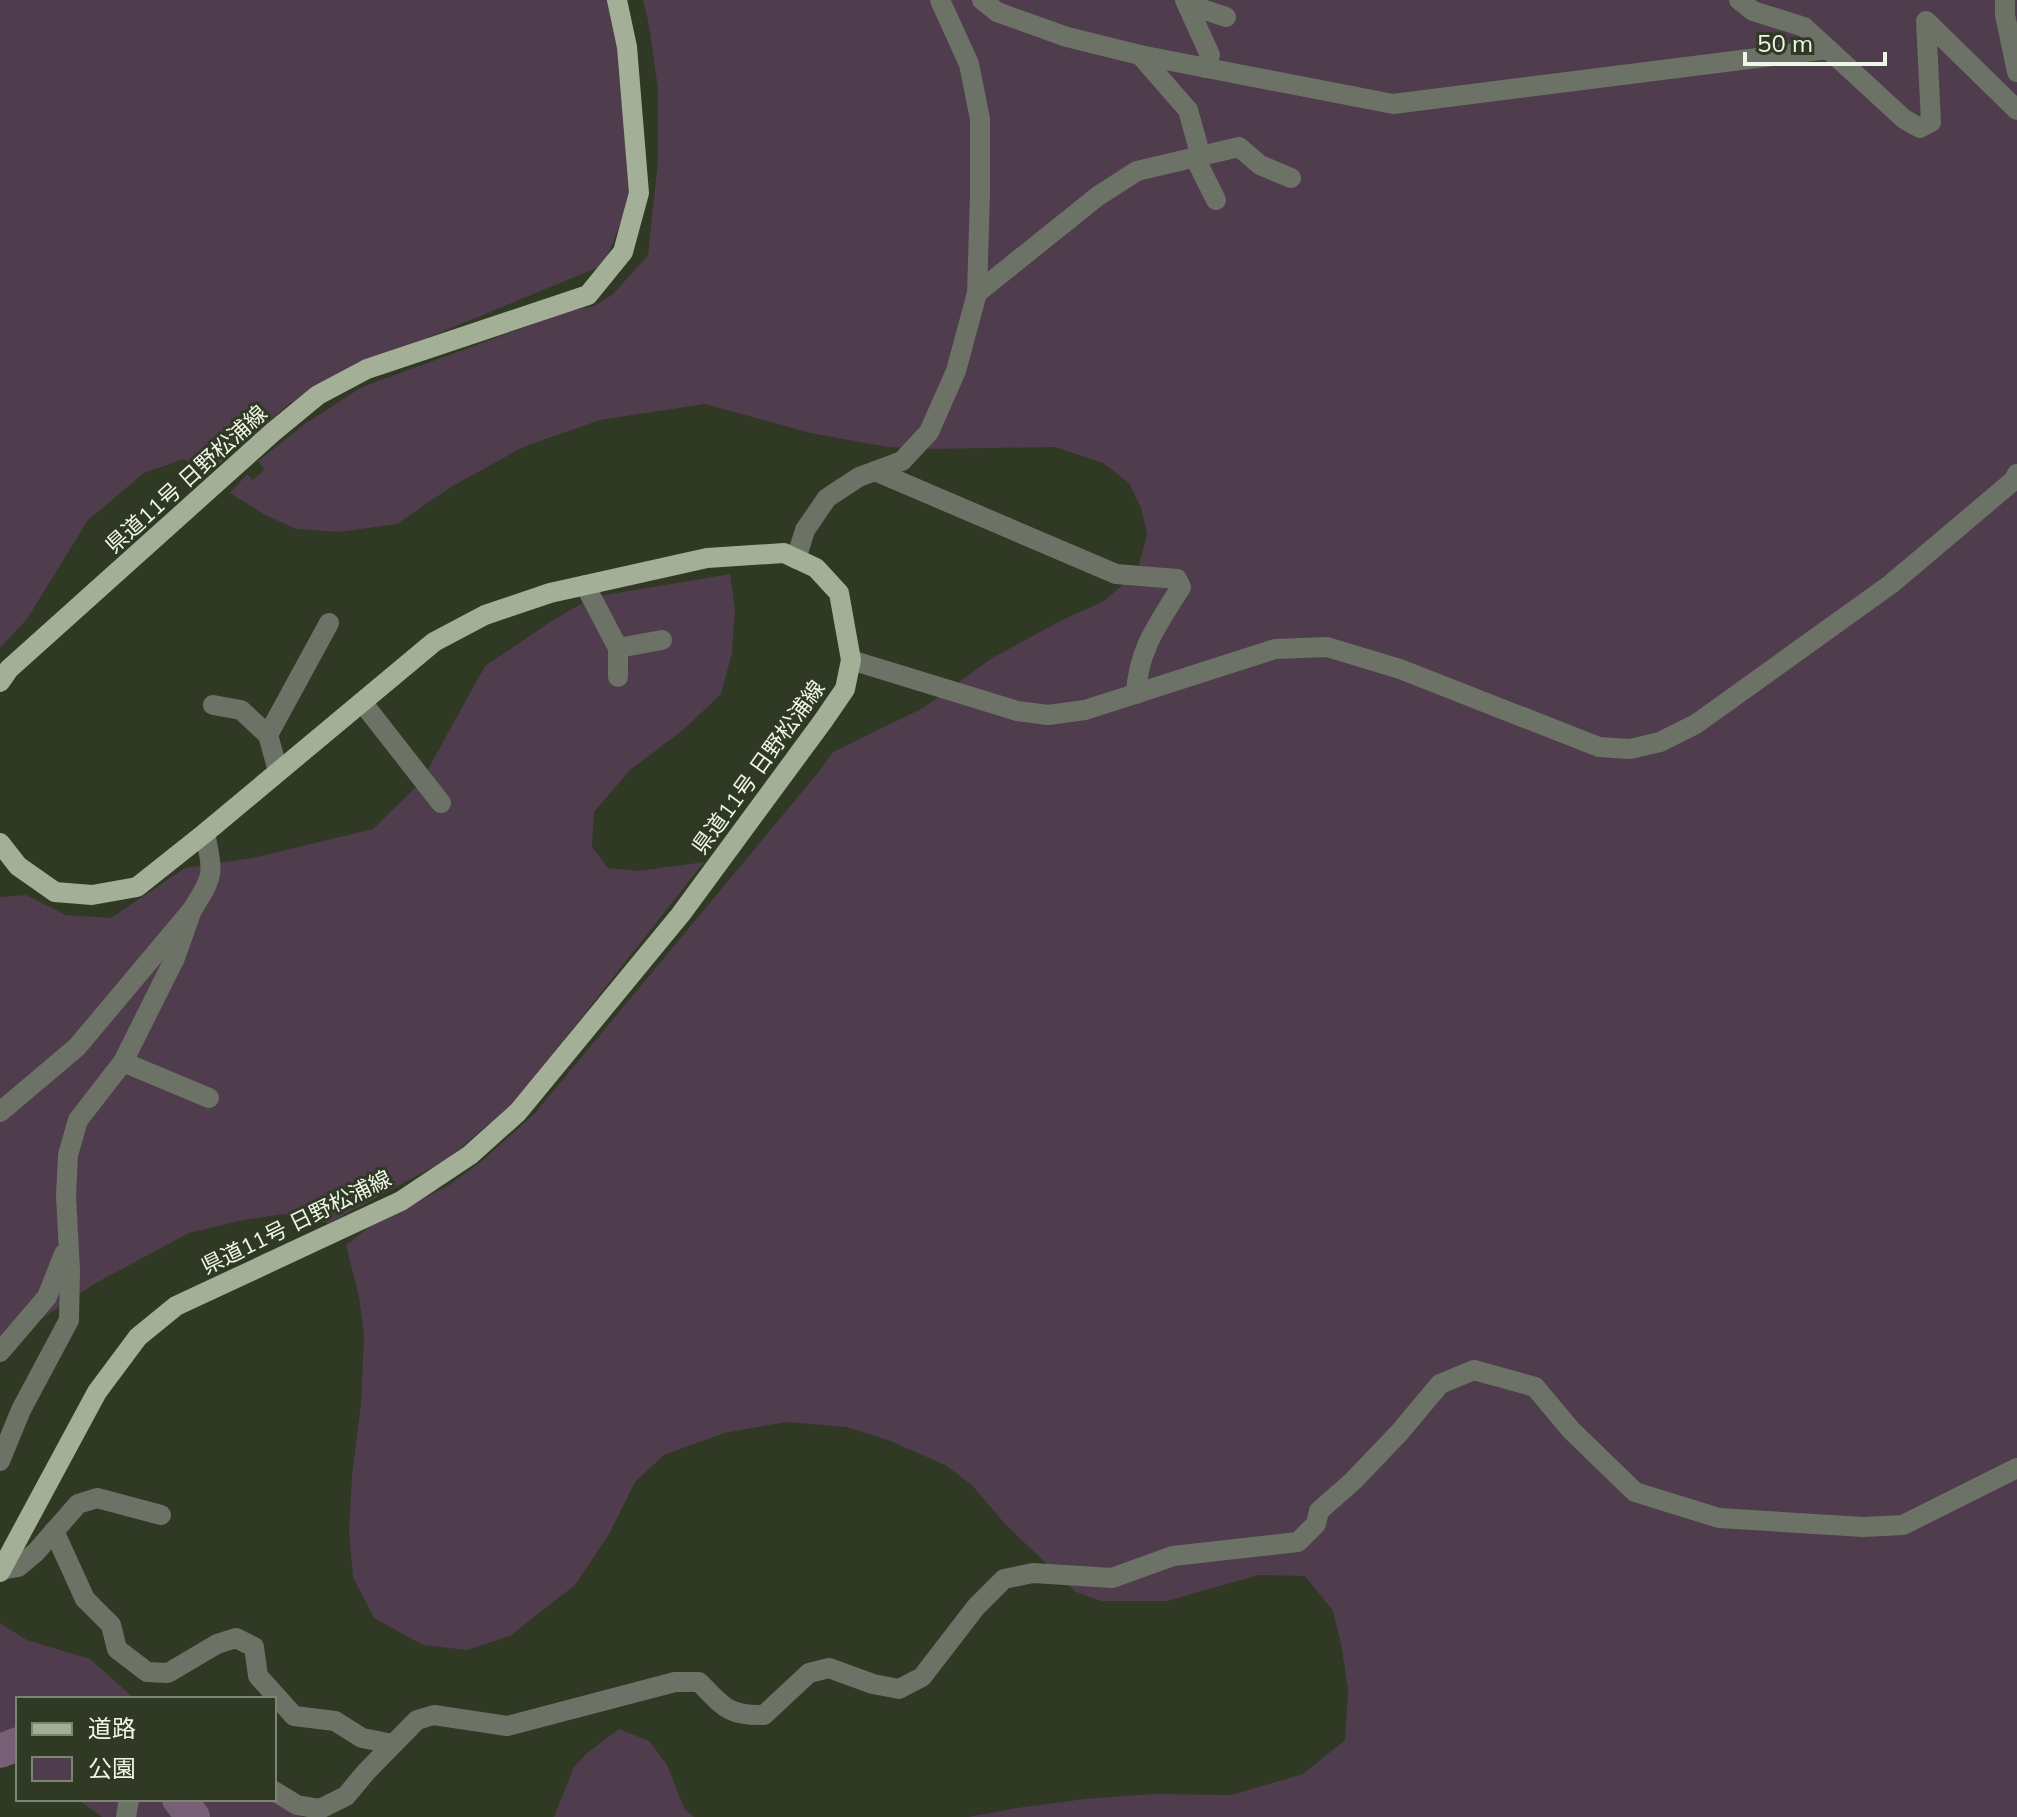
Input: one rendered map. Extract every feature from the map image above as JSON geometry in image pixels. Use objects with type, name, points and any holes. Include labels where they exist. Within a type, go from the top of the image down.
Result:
[{"type":"main road","name":"県道11号 日野松浦線","points":[[0,682],[9,669],[318,395],[367,369],[588,295],[623,252],[639,193],[627,47],[617,0]]},
{"type":"main road","name":"県道11号 日野松浦線","points":[[0,843],[18,866],[55,892],[92,895],[137,887],[434,642],[485,615],[550,593],[707,558],[784,553],[816,568],[839,593],[851,660],[845,689],[681,914],[518,1112],[470,1155],[401,1201],[176,1306],[138,1337],[97,1392],[1,1571]]},
{"type":"street","points":[[796,559],[805,530],[827,498],[859,477],[902,461],[929,432],[956,371],[977,293],[980,119],[969,64],[940,0]]},
{"type":"street","points":[[982,0],[997,12],[1067,37],[1140,55],[1393,104],[1828,49]]},
{"type":"street","points":[[1739,0],[1753,11],[1804,27],[1904,119],[1920,128],[1931,122],[1926,21],[2017,110]]},
{"type":"street","points":[[2005,0],[2005,15],[2017,72]]},
{"type":"street","points":[[1186,2],[1210,55],[1205,68]]},
{"type":"street","points":[[1186,2],[1226,17]]},
{"type":"street","points":[[1140,55],[1188,110],[1198,157],[1216,200]]},
{"type":"street","points":[[977,293],[1098,196],[1137,171],[1239,147],[1260,165],[1291,178]]},
{"type":"street","points":[[875,471],[1116,574],[1177,579],[1181,587],[1147,643],[1137,674],[1136,694]]},
{"type":"street","points":[[851,660],[1017,711],[1048,715],[1085,710],[1275,649],[1327,647],[1400,669],[1599,747],[1630,749],[1660,742],[1696,724],[1891,584],[2013,481],[2017,474]]},
{"type":"street","points":[[585,585],[618,648],[618,677]]},
{"type":"street","points":[[268,735],[329,623]]},
{"type":"street","points":[[618,648],[662,640]]},
{"type":"street","points":[[362,702],[441,803]]},
{"type":"street","points":[[213,705],[241,710],[268,735],[278,771]]},
{"type":"street","points":[[0,1112],[77,1047],[192,910],[207,886],[212,870],[205,833]]},
{"type":"street","points":[[0,1461],[21,1410],[69,1320],[66,1196],[68,1155],[78,1120],[123,1062],[175,958],[192,910]]},
{"type":"street","points":[[123,1062],[209,1098]]},
{"type":"street","points":[[0,1352],[47,1297],[68,1242]]},
{"type":"street","points":[[276,1792],[297,1805],[320,1809],[346,1796],[417,1720],[434,1715],[507,1726],[675,1682],[699,1682],[725,1709],[745,1715],[764,1715],[809,1673],[829,1668],[873,1684],[899,1689],[922,1677],[976,1607],[1004,1579],[1033,1573],[1112,1578],[1173,1556],[1298,1542],[1316,1524],[1319,1511],[1390,1443],[1440,1384],[1474,1370],[1535,1387],[1571,1430],[1635,1492],[1719,1518],[1863,1527],[1903,1525],[2017,1468]]},
{"type":"street","points":[[1,1571],[18,1567],[36,1552],[78,1504],[97,1498],[161,1515]]},
{"type":"street","points":[[54,1531],[85,1599],[111,1625],[117,1649],[147,1672],[168,1673],[217,1644],[236,1638],[254,1647],[258,1676],[294,1716],[335,1721],[362,1738],[393,1744]]},
{"type":"green space","points":[[0,0],[621,0],[633,192],[604,265],[347,371],[289,404],[206,476],[184,459],[144,473],[88,520],[27,619],[0,648]]},
{"type":"green space","points":[[643,0],[2017,0],[2017,1817],[968,1817],[1085,1799],[1153,1794],[1231,1795],[1303,1774],[1345,1740],[1348,1689],[1333,1611],[1305,1576],[1259,1575],[1167,1601],[1101,1601],[1076,1592],[1005,1524],[972,1485],[945,1465],[888,1440],[846,1427],[787,1422],[724,1433],[664,1455],[635,1482],[609,1534],[575,1585],[510,1636],[467,1650],[423,1645],[374,1618],[353,1577],[349,1531],[364,1334],[359,1297],[346,1245],[373,1224],[449,1185],[483,1160],[535,1113],[833,752],[923,708],[992,658],[1104,601],[1137,572],[1147,534],[1141,508],[1129,483],[1103,463],[1055,447],[887,447],[810,433],[705,404],[600,420],[523,447],[451,487],[397,524],[339,532],[296,529],[265,515],[230,493],[247,474],[253,480],[264,470],[258,461],[306,423],[362,387],[568,311],[595,306],[613,294],[648,255],[658,159],[658,89]]},
{"type":"green space","points":[[730,574],[735,609],[732,653],[721,694],[683,730],[630,770],[594,812],[592,847],[608,868],[638,871],[704,862],[516,1101],[448,1159],[329,1223],[284,1214],[189,1233],[96,1283],[0,1346],[0,897],[26,895],[66,915],[111,918],[185,868],[257,857],[373,829],[421,782],[485,666],[593,597]]},
{"type":"green space","points":[[0,1623],[27,1640],[90,1659],[133,1697],[16,1697],[16,1763],[0,1754]]},
{"type":"green space","points":[[619,1729],[649,1741],[667,1765],[685,1810],[694,1817],[554,1817],[574,1767]]},
{"type":"green space","points":[[276,1800],[303,1817],[102,1817],[80,1801]]},
{"type":"waterway","points":[[0,1751],[16,1745]]},
{"type":"waterway","points":[[181,1801],[193,1817]]}]
